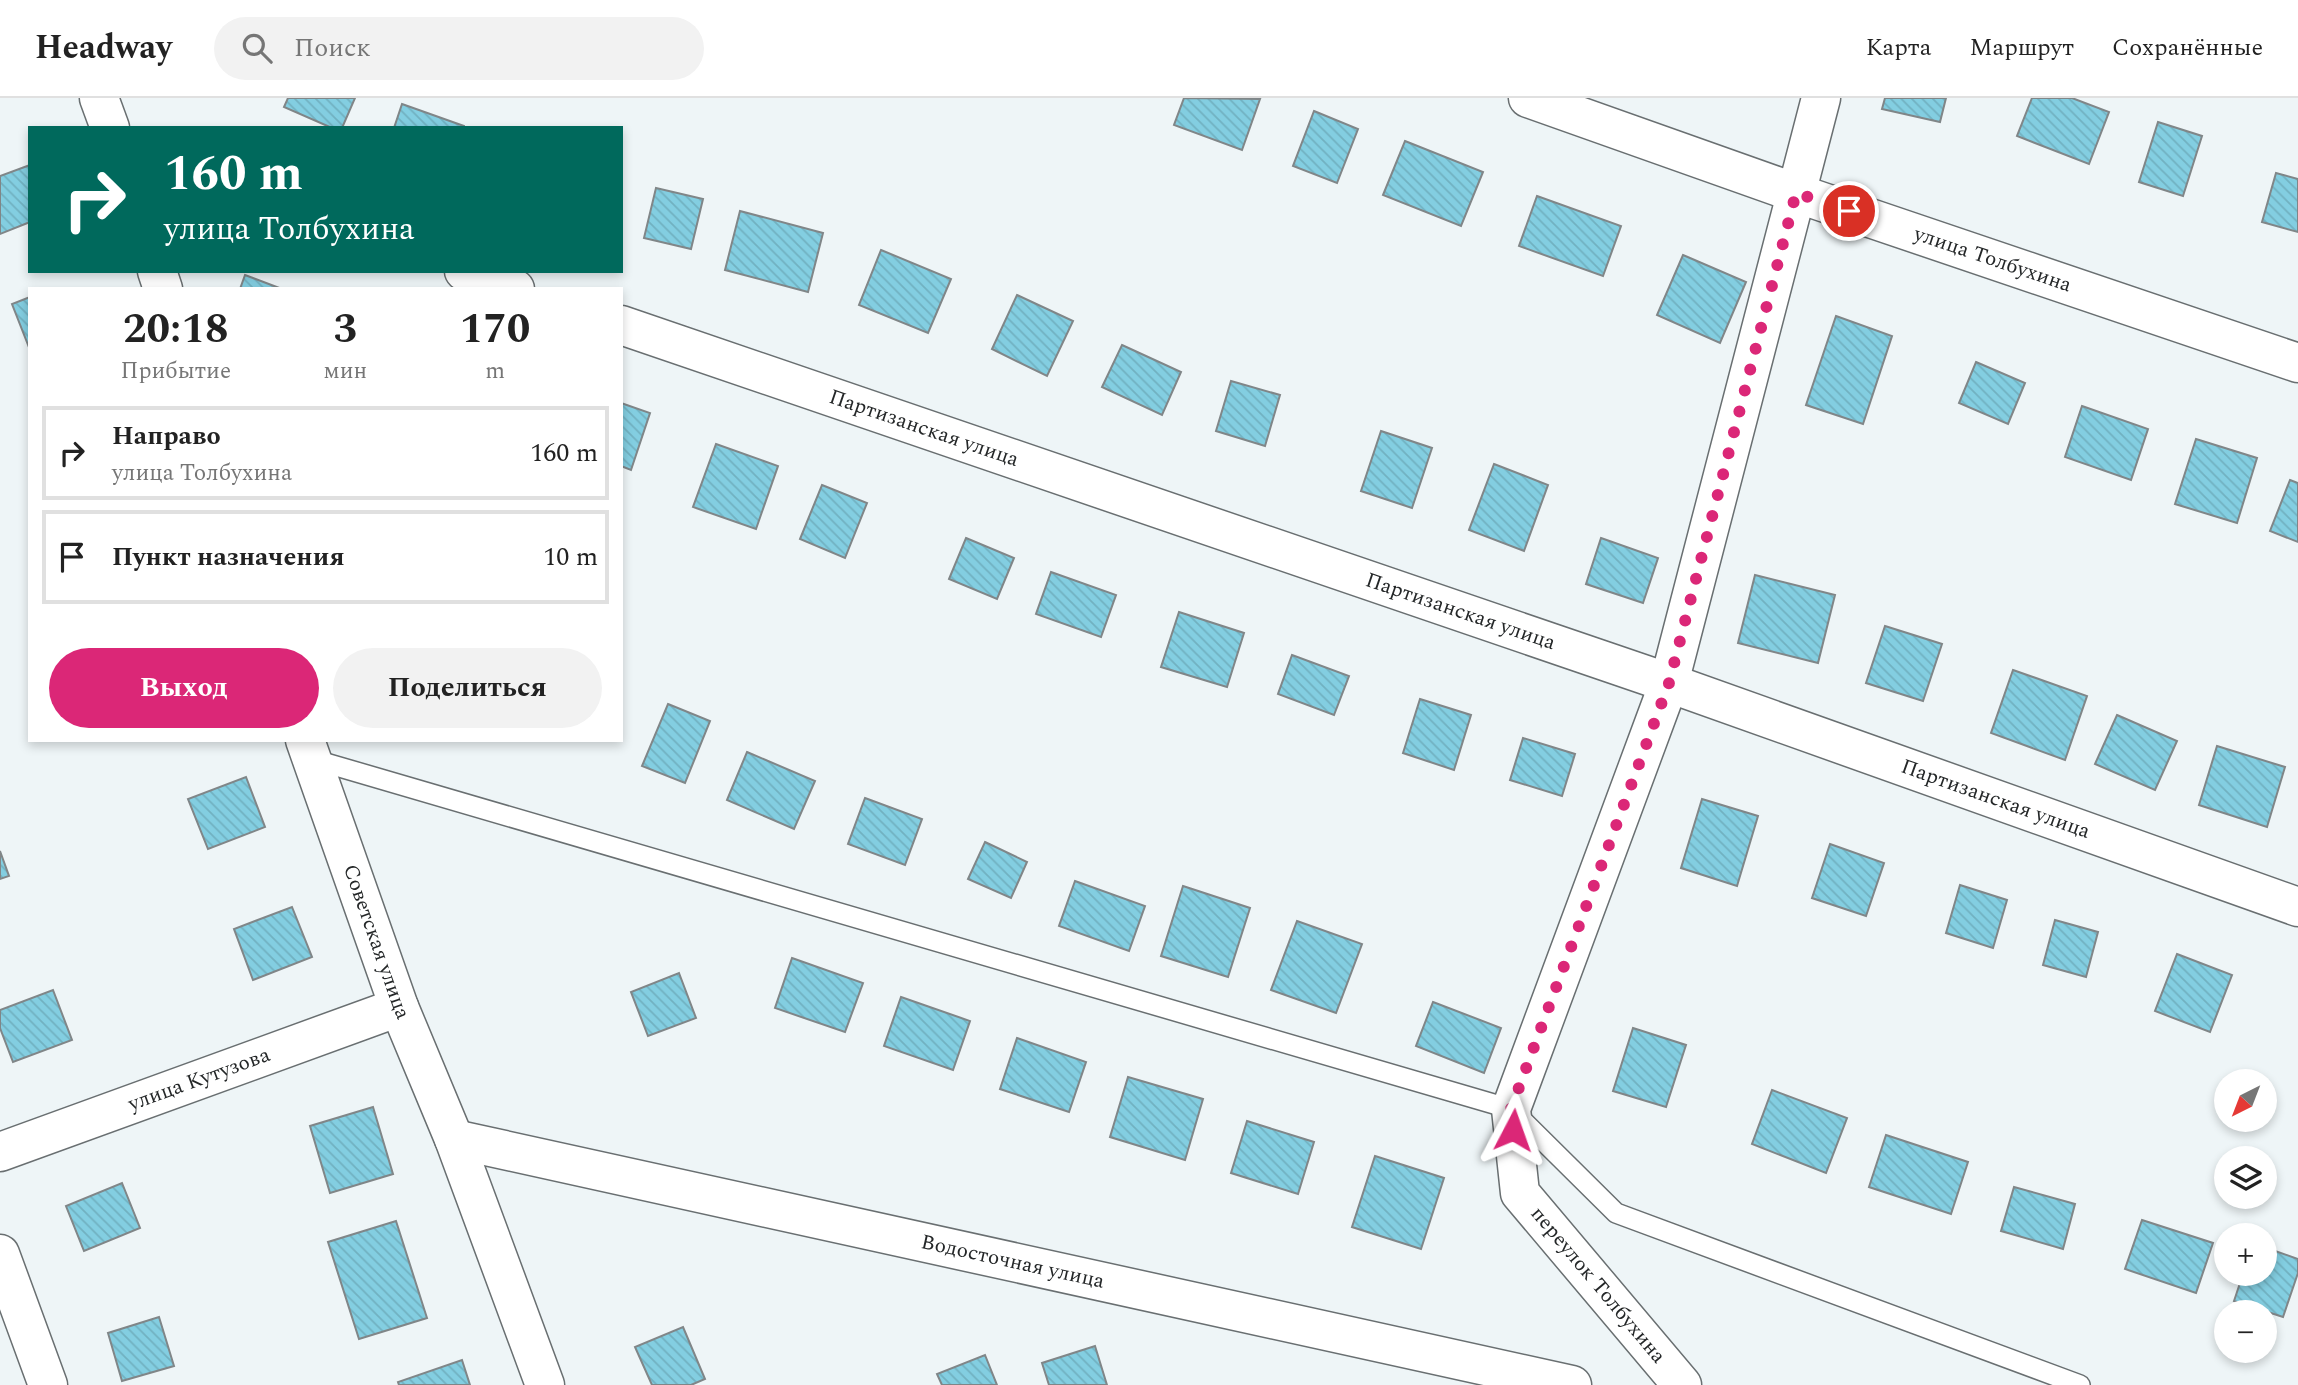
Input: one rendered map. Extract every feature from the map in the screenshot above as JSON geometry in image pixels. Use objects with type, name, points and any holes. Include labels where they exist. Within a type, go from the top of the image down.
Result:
[{"type":"street","points":[[99,98],[109,126]]},
{"type":"street","name":"улица Толбухина","points":[[1528,98],[1796,193],[2298,363]]},
{"type":"street","name":"переулок Толбухина","points":[[1682,1385],[1520,1193],[1511,1109],[1669,683],[1821,98]]},
{"type":"street","points":[[470,273],[509,287]]},
{"type":"street","name":"Партизанская улица","points":[[623,326],[1669,683],[2298,906]]},
{"type":"street","name":"Советская улица","points":[[308,750],[399,1007],[454,1139],[545,1385]]},
{"type":"street","name":"улица Кутузова","points":[[0,1152],[399,1007]]},
{"type":"street","name":"Водосточная улица","points":[[454,1139],[1572,1385]]},
{"type":"street","points":[[0,1254],[48,1385]]},
{"type":"lane","points":[[308,750],[1511,1109],[1616,1213],[2080,1385]]},
{"type":"building","points":[[288,98],[355,98],[343,126],[327,126],[284,107]]},
{"type":"building","points":[[1184,98],[1260,99],[1242,150],[1174,125]]},
{"type":"building","points":[[1885,98],[1946,98],[1940,122],[1882,109]]},
{"type":"building","points":[[2032,98],[2072,98],[2109,112],[2089,164],[2017,136]]},
{"type":"building","points":[[402,104],[464,126],[395,126]]},
{"type":"building","points":[[1314,111],[1358,129],[1337,183],[1293,166]]},
{"type":"building","points":[[2158,122],[2202,136],[2183,196],[2139,182]]},
{"type":"building","points":[[1405,141],[1483,172],[1461,226],[1383,195]]},
{"type":"building","points":[[28,166],[28,223],[0,234],[0,176]]},
{"type":"building","points":[[2276,173],[2298,179],[2298,232],[2262,222]]},
{"type":"building","points":[[656,188],[703,199],[691,249],[644,238]]},
{"type":"building","points":[[1537,196],[1621,226],[1603,276],[1519,246]]},
{"type":"building","points":[[740,211],[823,233],[808,292],[725,270]]},
{"type":"building","points":[[881,250],[951,279],[928,333],[859,305]]},
{"type":"building","points":[[1683,255],[1746,282],[1720,343],[1657,315]]},
{"type":"building","points":[[245,275],[277,287],[241,287]]},
{"type":"building","points":[[1017,295],[1073,321],[1047,376],[992,349]]},
{"type":"building","points":[[28,298],[28,345],[12,304]]},
{"type":"building","points":[[1836,316],[1892,336],[1863,424],[1806,405]]},
{"type":"building","points":[[1122,345],[1181,372],[1162,415],[1102,387]]},
{"type":"building","points":[[1976,362],[2025,383],[2008,424],[1959,403]]},
{"type":"building","points":[[1231,381],[1280,395],[1265,446],[1216,431]]},
{"type":"building","points":[[623,404],[650,413],[631,470],[623,467]]},
{"type":"building","points":[[2082,406],[2148,429],[2131,480],[2065,457]]},
{"type":"building","points":[[1381,431],[1432,448],[1412,508],[1361,491]]},
{"type":"building","points":[[2196,439],[2257,458],[2237,523],[2175,504]]},
{"type":"building","points":[[716,444],[778,466],[756,529],[693,507]]},
{"type":"building","points":[[1494,464],[1548,485],[1524,551],[1469,530]]},
{"type":"building","points":[[2290,480],[2298,483],[2298,542],[2270,531]]},
{"type":"building","points":[[822,485],[867,503],[845,558],[800,539]]},
{"type":"building","points":[[966,538],[1014,558],[997,599],[949,579]]},
{"type":"building","points":[[1601,538],[1658,558],[1643,603],[1586,584]]},
{"type":"building","points":[[1051,572],[1116,595],[1101,637],[1036,614]]},
{"type":"building","points":[[1755,575],[1835,595],[1818,663],[1738,643]]},
{"type":"building","points":[[1179,612],[1244,633],[1227,687],[1161,667]]},
{"type":"building","points":[[1885,626],[1942,644],[1923,701],[1866,683]]},
{"type":"building","points":[[1292,655],[1349,676],[1334,715],[1278,694]]},
{"type":"building","points":[[2013,670],[2087,696],[2065,760],[1991,733]]},
{"type":"building","points":[[1420,699],[1471,715],[1454,770],[1403,753]]},
{"type":"building","points":[[668,704],[710,721],[685,783],[642,766]]},
{"type":"building","points":[[2117,715],[2177,741],[2155,790],[2095,764]]},
{"type":"building","points":[[1523,738],[1575,754],[1562,796],[1510,780]]},
{"type":"building","points":[[2217,746],[2285,767],[2267,827],[2199,805]]},
{"type":"building","points":[[747,752],[815,781],[794,829],[727,800]]},
{"type":"building","points":[[246,777],[265,827],[208,849],[188,799]]},
{"type":"building","points":[[865,798],[922,819],[905,865],[848,844]]},
{"type":"building","points":[[1702,799],[1758,816],[1737,886],[1681,868]]},
{"type":"building","points":[[985,842],[1027,862],[1011,898],[968,879]]},
{"type":"building","points":[[1830,844],[1884,863],[1866,916],[1812,898]]},
{"type":"building","points":[[0,851],[9,876],[0,879]]},
{"type":"building","points":[[1075,881],[1145,906],[1129,951],[1059,926]]},
{"type":"building","points":[[1960,885],[2007,900],[1993,948],[1946,933]]},
{"type":"building","points":[[1183,886],[1250,908],[1228,977],[1161,956]]},
{"type":"building","points":[[292,907],[312,957],[253,980],[234,929]]},
{"type":"building","points":[[2055,920],[2098,932],[2086,977],[2043,965]]},
{"type":"building","points":[[1297,921],[1362,944],[1336,1013],[1271,990]]},
{"type":"building","points":[[2177,954],[2232,975],[2210,1032],[2155,1011]]},
{"type":"building","points":[[792,958],[863,983],[845,1032],[775,1008]]},
{"type":"building","points":[[679,973],[696,1018],[648,1036],[631,992]]},
{"type":"building","points":[[53,990],[72,1040],[13,1062],[0,1028],[0,1010]]},
{"type":"building","points":[[901,997],[970,1021],[953,1070],[884,1046]]},
{"type":"building","points":[[1433,1002],[1501,1028],[1484,1073],[1416,1046]]},
{"type":"building","points":[[1633,1028],[1686,1045],[1666,1107],[1613,1091]]},
{"type":"building","points":[[1017,1038],[1086,1062],[1069,1112],[1000,1089]]},
{"type":"building","points":[[1128,1077],[1203,1099],[1185,1160],[1110,1137]]},
{"type":"building","points":[[1772,1090],[1847,1118],[1826,1173],[1752,1144]]},
{"type":"building","points":[[373,1107],[393,1174],[330,1193],[310,1126]]},
{"type":"building","points":[[1247,1121],[1314,1142],[1298,1194],[1231,1173]]},
{"type":"building","points":[[1886,1135],[1968,1162],[1951,1214],[1869,1187]]},
{"type":"building","points":[[1375,1156],[1444,1178],[1421,1249],[1352,1227]]},
{"type":"building","points":[[122,1183],[140,1228],[84,1251],[66,1206]]},
{"type":"building","points":[[2014,1187],[2075,1204],[2063,1249],[2001,1231]]},
{"type":"building","points":[[2142,1220],[2213,1243],[2196,1293],[2125,1269]]},
{"type":"building","points":[[396,1221],[427,1318],[359,1339],[328,1242]]},
{"type":"building","points":[[2277,1252],[2298,1259],[2298,1273],[2283,1317],[2277,1315],[2277,1300],[2234,1300],[2239,1286],[2277,1286]]},
{"type":"building","points":[[159,1317],[174,1366],[122,1381],[108,1333]]},
{"type":"building","points":[[683,1327],[705,1379],[691,1385],[652,1385],[635,1347]]},
{"type":"building","points":[[1095,1346],[1107,1385],[1049,1385],[1042,1363]]},
{"type":"building","points":[[985,1355],[997,1385],[942,1385],[937,1374]]},
{"type":"building","points":[[462,1360],[470,1385],[399,1385],[398,1382]]},
{"type":"route","points":[[1513,1130],[1511,1109],[1669,683],[1796,193],[1849,211]]}]
